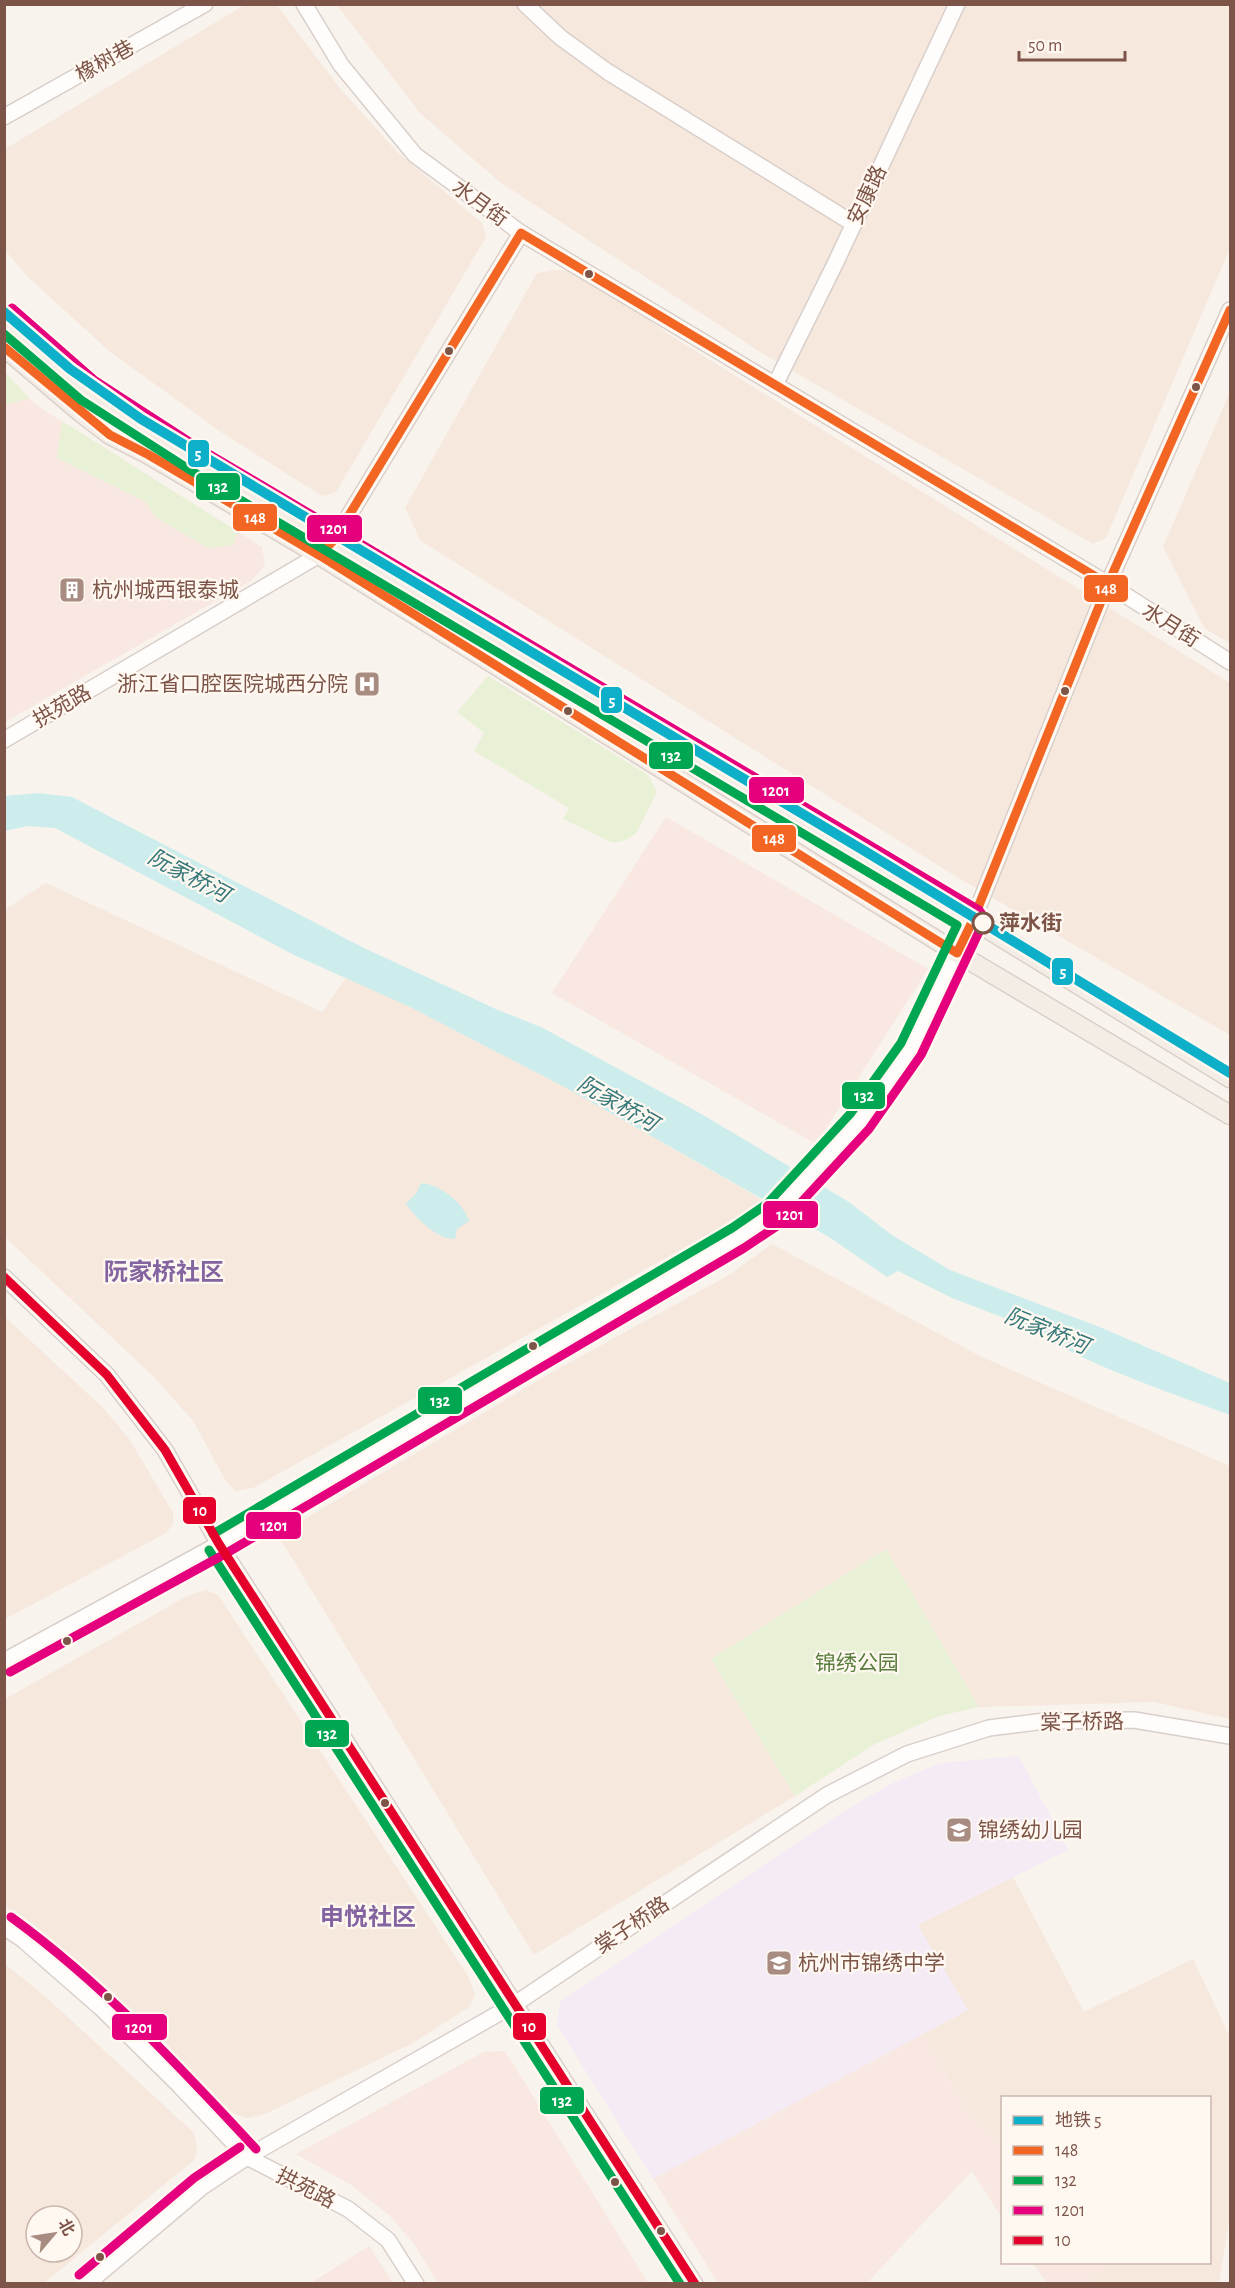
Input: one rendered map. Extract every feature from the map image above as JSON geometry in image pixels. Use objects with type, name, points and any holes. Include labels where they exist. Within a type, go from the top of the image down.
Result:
[{"type":"main road","points":[[4,317],[87,390],[196,460],[973,920],[1230,1078]]},
{"type":"main road","points":[[4,346],[110,435],[319,555],[957,952],[1230,1115]]},
{"type":"street","name":"橡树巷","points":[[4,117],[205,4]]},
{"type":"street","name":"水月街","points":[[304,4],[341,65],[415,155],[521,233],[1108,584],[1230,662]]},
{"type":"street","points":[[525,4],[560,37],[608,72],[854,224]]},
{"type":"street","name":"安康路","points":[[775,385],[854,224],[957,4]]},
{"type":"street","name":"拱苑路","points":[[4,740],[319,555],[334,540],[521,233]]},
{"type":"street","points":[[4,1661],[219,1544],[738,1238],[775,1213],[821,1165],[859,1122],[911,1049],[973,920],[1108,584],[1230,310]]},
{"type":"street","points":[[4,1277],[106,1375],[165,1450],[219,1544],[694,2283]]},
{"type":"street","name":"棠子桥路","points":[[87,2283],[202,2187],[247,2157],[515,2004],[828,1795],[907,1754],[989,1728],[1045,1721],[1134,1720],[1230,1736]]},
{"type":"street","name":"拱苑路","points":[[4,1927],[22,1939],[101,2008],[179,2085],[247,2157],[348,2209],[388,2240],[416,2283]]},
{"type":"shaded area","points":[[246,4],[275,5],[279,8],[339,87],[397,152],[482,223],[486,237],[336,492],[322,496],[221,432],[109,351],[28,277],[5,250],[5,149]]},
{"type":"shaded area","points":[[337,5],[1230,5],[1230,248],[1106,538],[1093,544],[765,355],[501,183],[420,113]]},
{"type":"shaded area","points":[[555,270],[588,273],[665,332],[1230,683],[1230,1035],[960,879],[421,541],[405,508],[537,273]]},
{"type":"shaded area","points":[[4,372],[36,405],[262,547],[265,565],[252,580],[5,722]]},
{"type":"shaded area","points":[[1230,392],[1230,643],[1205,629],[1163,547]]},
{"type":"shaded area","points":[[666,817],[928,969],[816,1144],[552,993]]},
{"type":"shaded area","points":[[46,883],[322,1012],[346,978],[410,1007],[570,1090],[766,1202],[253,1488],[235,1491],[224,1478],[194,1422],[154,1377],[5,1237],[4,910]]},
{"type":"shaded area","points":[[772,1244],[982,1357],[1230,1466],[1230,1719],[1154,1702],[979,1707],[886,1549],[711,1659],[795,1796],[534,1955],[278,1535],[547,1375],[729,1275]]},
{"type":"shaded area","points":[[5,1317],[103,1408],[130,1440],[173,1513],[173,1524],[166,1533],[5,1619]]},
{"type":"shaded area","points":[[206,1590],[218,1595],[468,1976],[475,1995],[469,2007],[413,2043],[265,2114],[247,2118],[227,2111],[93,1976],[5,1906],[5,1699],[189,1595]]},
{"type":"shaded area","name":"杭州市锦绣中学","points":[[1019,1756],[1068,1850],[918,1925],[968,2010],[653,2179],[557,2025],[560,2001],[847,1809],[893,1783],[940,1763]]},
{"type":"shaded area","points":[[1013,1877],[1084,2012],[1193,1959],[1230,2037],[1230,2214],[1219,2283],[1090,2283],[1105,2264],[1211,2264],[1211,2096],[1001,2096],[1001,2143],[968,2110],[923,2034],[968,2010],[917,1925]]},
{"type":"shaded area","points":[[5,1964],[47,1998],[194,2133],[197,2149],[194,2160],[84,2250],[84,2204],[24,2204],[24,2264],[67,2264],[44,2283],[5,2283]]},
{"type":"shaded area","points":[[923,2034],[968,2110],[1001,2143],[1001,2216],[972,2171],[867,2283],[718,2283],[653,2179]]},
{"type":"shaded area","points":[[504,2051],[648,2283],[438,2283],[414,2244],[389,2215],[351,2185],[296,2154],[484,2052]]},
{"type":"shaded area","points":[[369,2246],[393,2283],[311,2283]]},
{"type":"shaded area","points":[[1034,2264],[1105,2264],[1090,2284],[1047,2283]]},
{"type":"green space","points":[[5,372],[29,398],[5,405]]},
{"type":"green space","points":[[62,421],[238,532],[233,545],[208,548],[155,517],[146,502],[57,458]]},
{"type":"green space","points":[[488,676],[648,775],[657,792],[637,832],[625,840],[611,842],[563,819],[569,808],[474,751],[484,733],[457,712]]},
{"type":"green space","name":"锦绣公园","points":[[886,1549],[979,1707],[939,1716],[875,1744],[795,1796],[711,1659]]},
{"type":"water","name":"阮家桥河","points":[[38,793],[72,797],[366,949],[498,1010],[541,1027],[698,1112],[849,1202],[892,1235],[950,1270],[1102,1328],[1230,1383],[1230,1415],[1104,1367],[1063,1348],[1059,1339],[952,1298],[898,1271],[887,1277],[829,1237],[570,1090],[410,1007],[294,955],[55,828],[28,826],[5,831],[5,796]]},
{"type":"water","points":[[423,1183],[451,1196],[466,1214],[469,1221],[457,1229],[455,1239],[449,1239],[434,1232],[420,1221],[406,1203]]},
{"type":"metro line","name":"5","points":[[4,312],[70,369],[141,419],[863,850],[1230,1073]]},
{"type":"transit line","name":"148","points":[[319,555],[334,540],[521,233],[1108,584]]},
{"type":"transit line","name":"1201","points":[[10,1672],[225,1554],[744,1248],[783,1222],[869,1129],[921,1055],[985,919],[979,910],[202,450],[94,380],[12,308]]},
{"type":"transit line","name":"148","points":[[4,347],[110,435],[149,455],[319,555],[957,953],[973,920],[1108,584],[1230,310]]},
{"type":"transit line","name":"132","points":[[4,334],[81,400],[190,470],[957,925],[901,1043],[850,1114],[767,1204],[732,1228],[213,1534]]},
{"type":"transit line","name":"10","points":[[4,1277],[107,1375],[165,1450],[219,1544],[695,2284]]},
{"type":"transit line","name":"132","points":[[209,1550],[680,2284]]},
{"type":"transit line","name":"1201","points":[[11,1917],[77,1970],[139,2027],[256,2149]]},
{"type":"transit line","name":"1201","points":[[79,2275],[194,2178],[240,2147]]},
{"type":"place","name":"杭州城西银泰城","points":[[72,590]]},
{"type":"place","name":"浙江省口腔医院城西分院","points":[[367,684]]},
{"type":"place","name":"萍水街","points":[[983,923]]},
{"type":"place","name":"锦绣幼儿园","points":[[959,1830]]},
{"type":"place","name":"杭州市锦绣中学","points":[[779,1963]]},
{"type":"district","name":"阮家桥社区","points":[[164,1272]]},
{"type":"district","name":"申悦社区","points":[[368,1917]]}]
